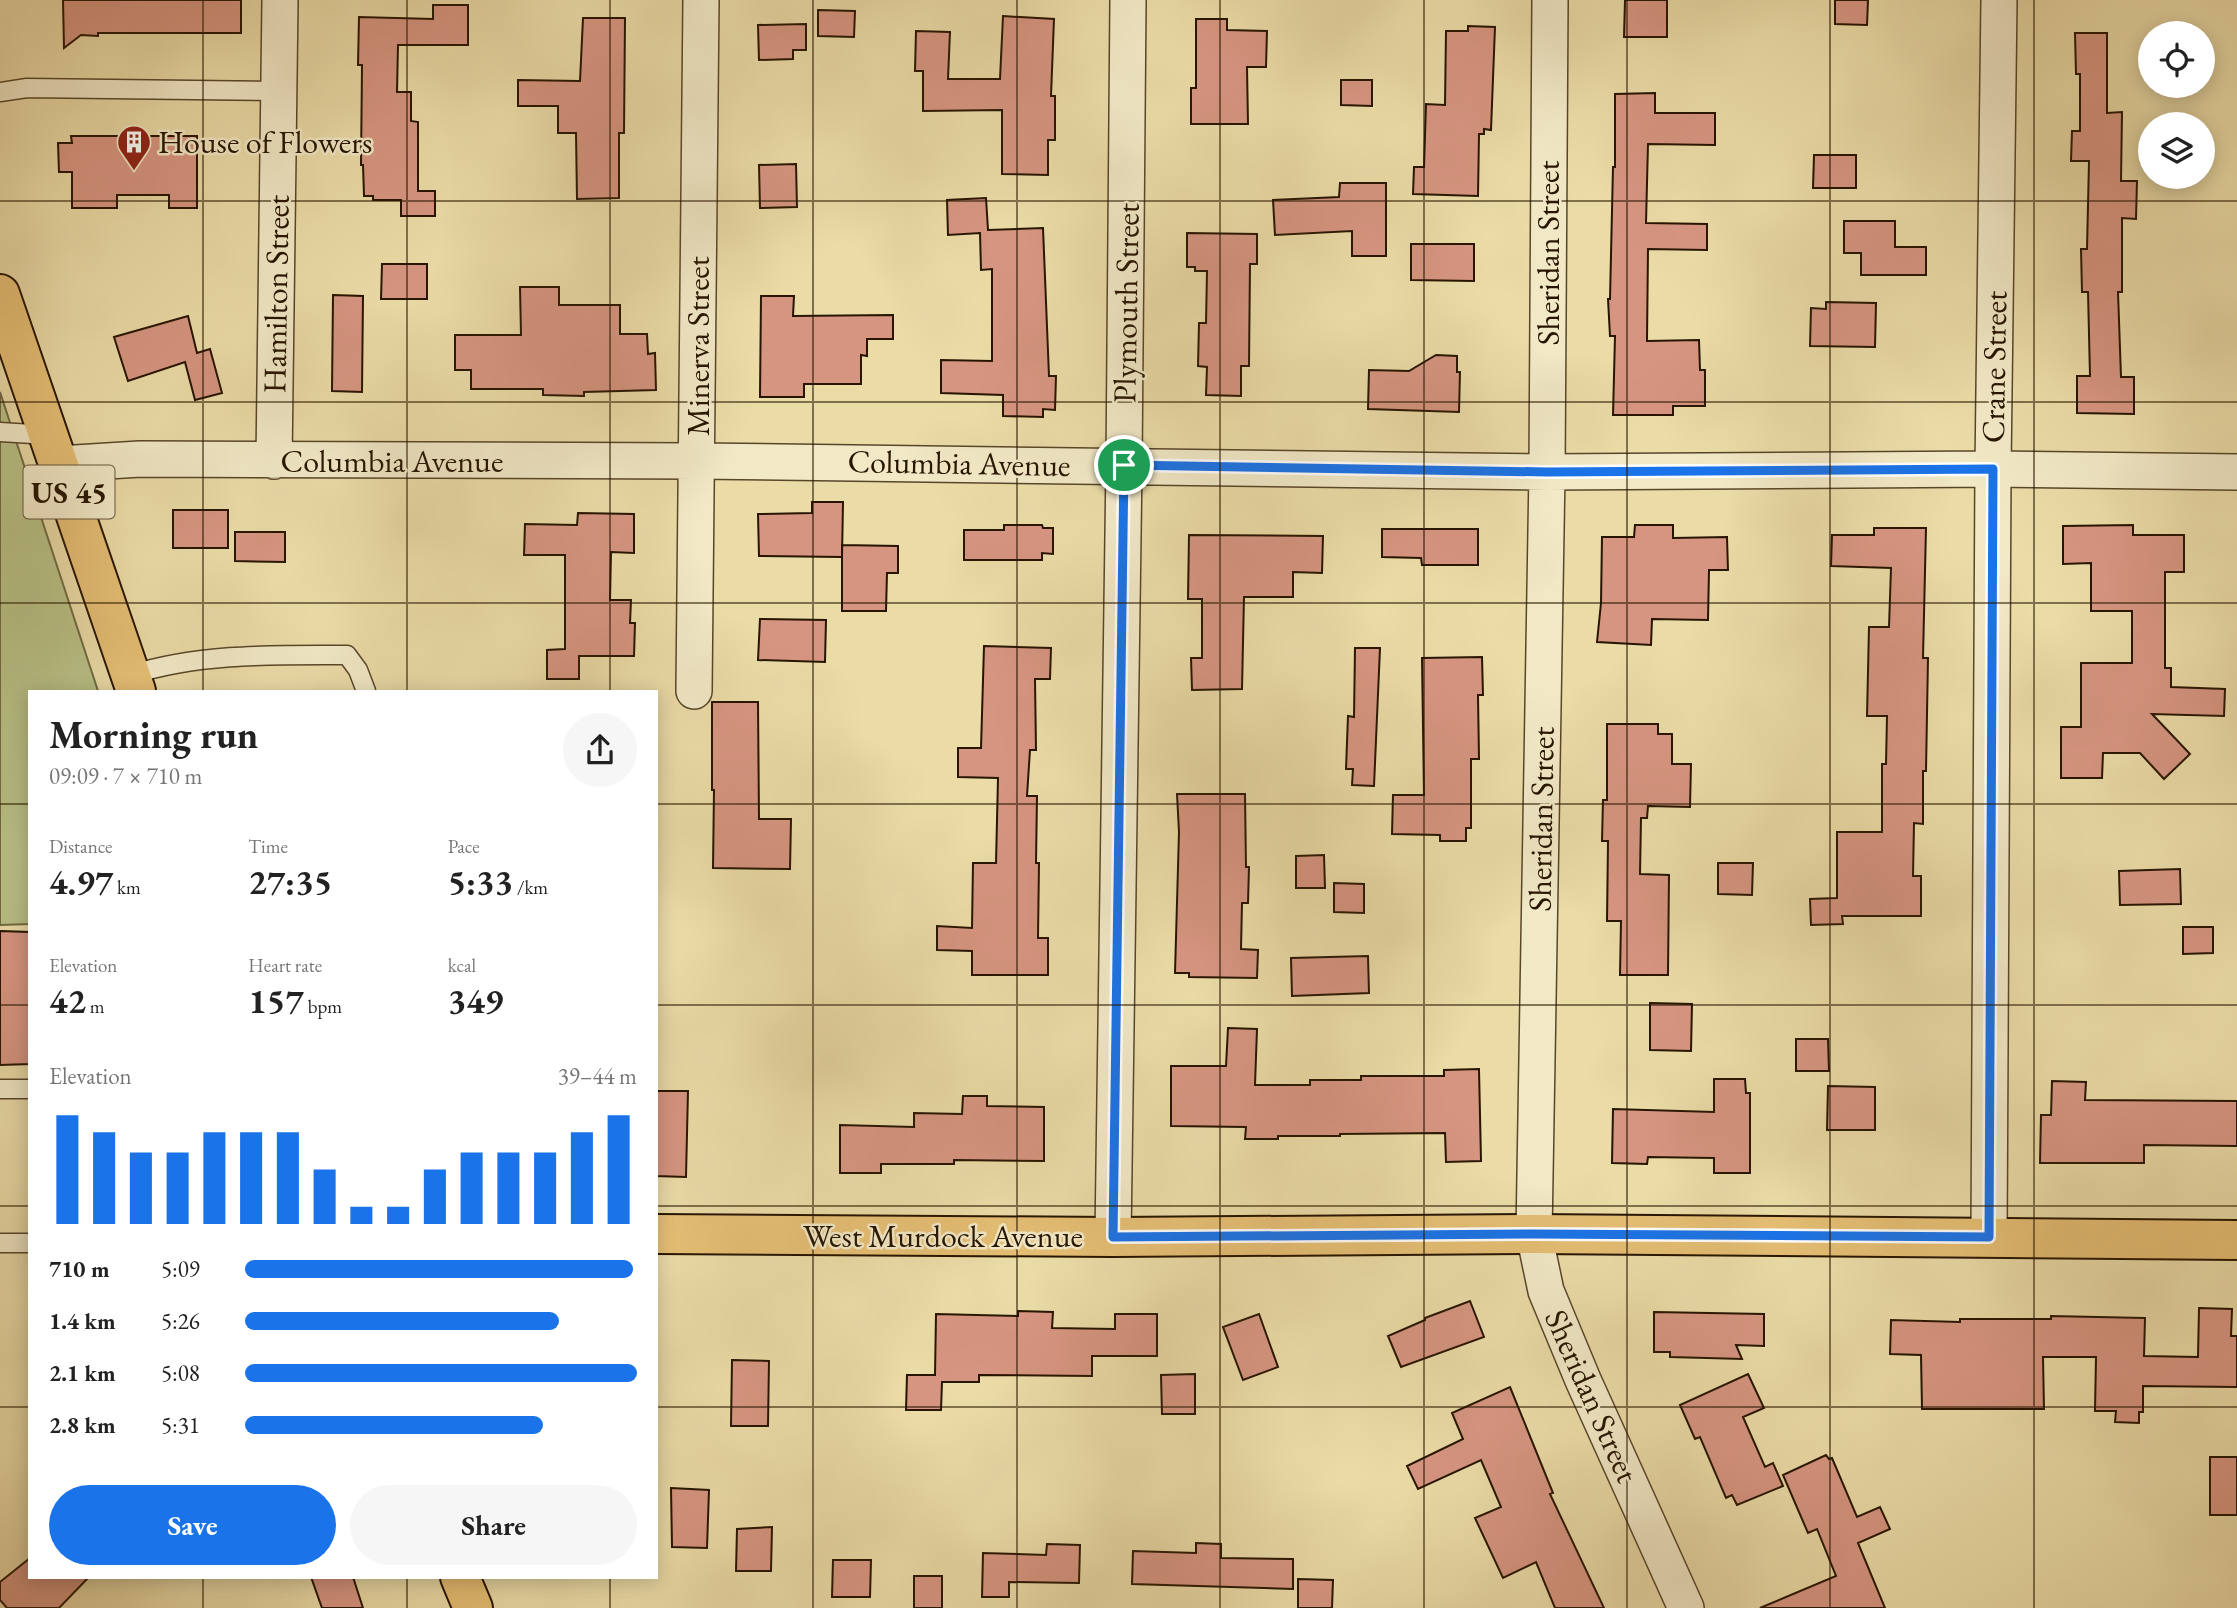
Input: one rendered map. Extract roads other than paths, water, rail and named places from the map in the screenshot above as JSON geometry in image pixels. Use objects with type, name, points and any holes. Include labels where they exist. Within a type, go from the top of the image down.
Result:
[{"type":"main road","name":"US 45","points":[[0,294],[134,683]]},
{"type":"main road","name":"West Murdock Avenue","points":[[658,1234],[1113,1237],[1534,1234],[2237,1240]]},
{"type":"main road","points":[[461,1579],[473,1608]]},
{"type":"main road","points":[[479,1579],[482,1608]]},
{"type":"street","name":"Hamilton Street","points":[[274,461],[280,0]]},
{"type":"street","name":"Minerva Street","points":[[694,691],[701,0]]},
{"type":"street","name":"Plymouth Street","points":[[1113,1237],[1128,0]]},
{"type":"street","name":"Sheridan Street","points":[[1550,0],[1547,472],[1534,1234],[1546,1291],[1686,1608]]},
{"type":"street","name":"Crane Street","points":[[1989,1237],[1993,469],[1999,0]]},
{"type":"street","name":"Columbia Avenue","points":[[53,449],[140,460],[697,461],[1547,472],[1993,469],[2237,472]]},
{"type":"lane","points":[[0,92],[27,88],[278,91]]},
{"type":"lane","points":[[0,432],[53,449]]},
{"type":"lane","points":[[134,683],[164,664],[256,655],[347,655],[358,670],[366,690]]},
{"type":"lane","points":[[0,1089],[28,1089]]},
{"type":"lane","points":[[0,1243],[28,1243]]},
{"type":"place","name":"House of Flowers","points":[[134,172]]}]
